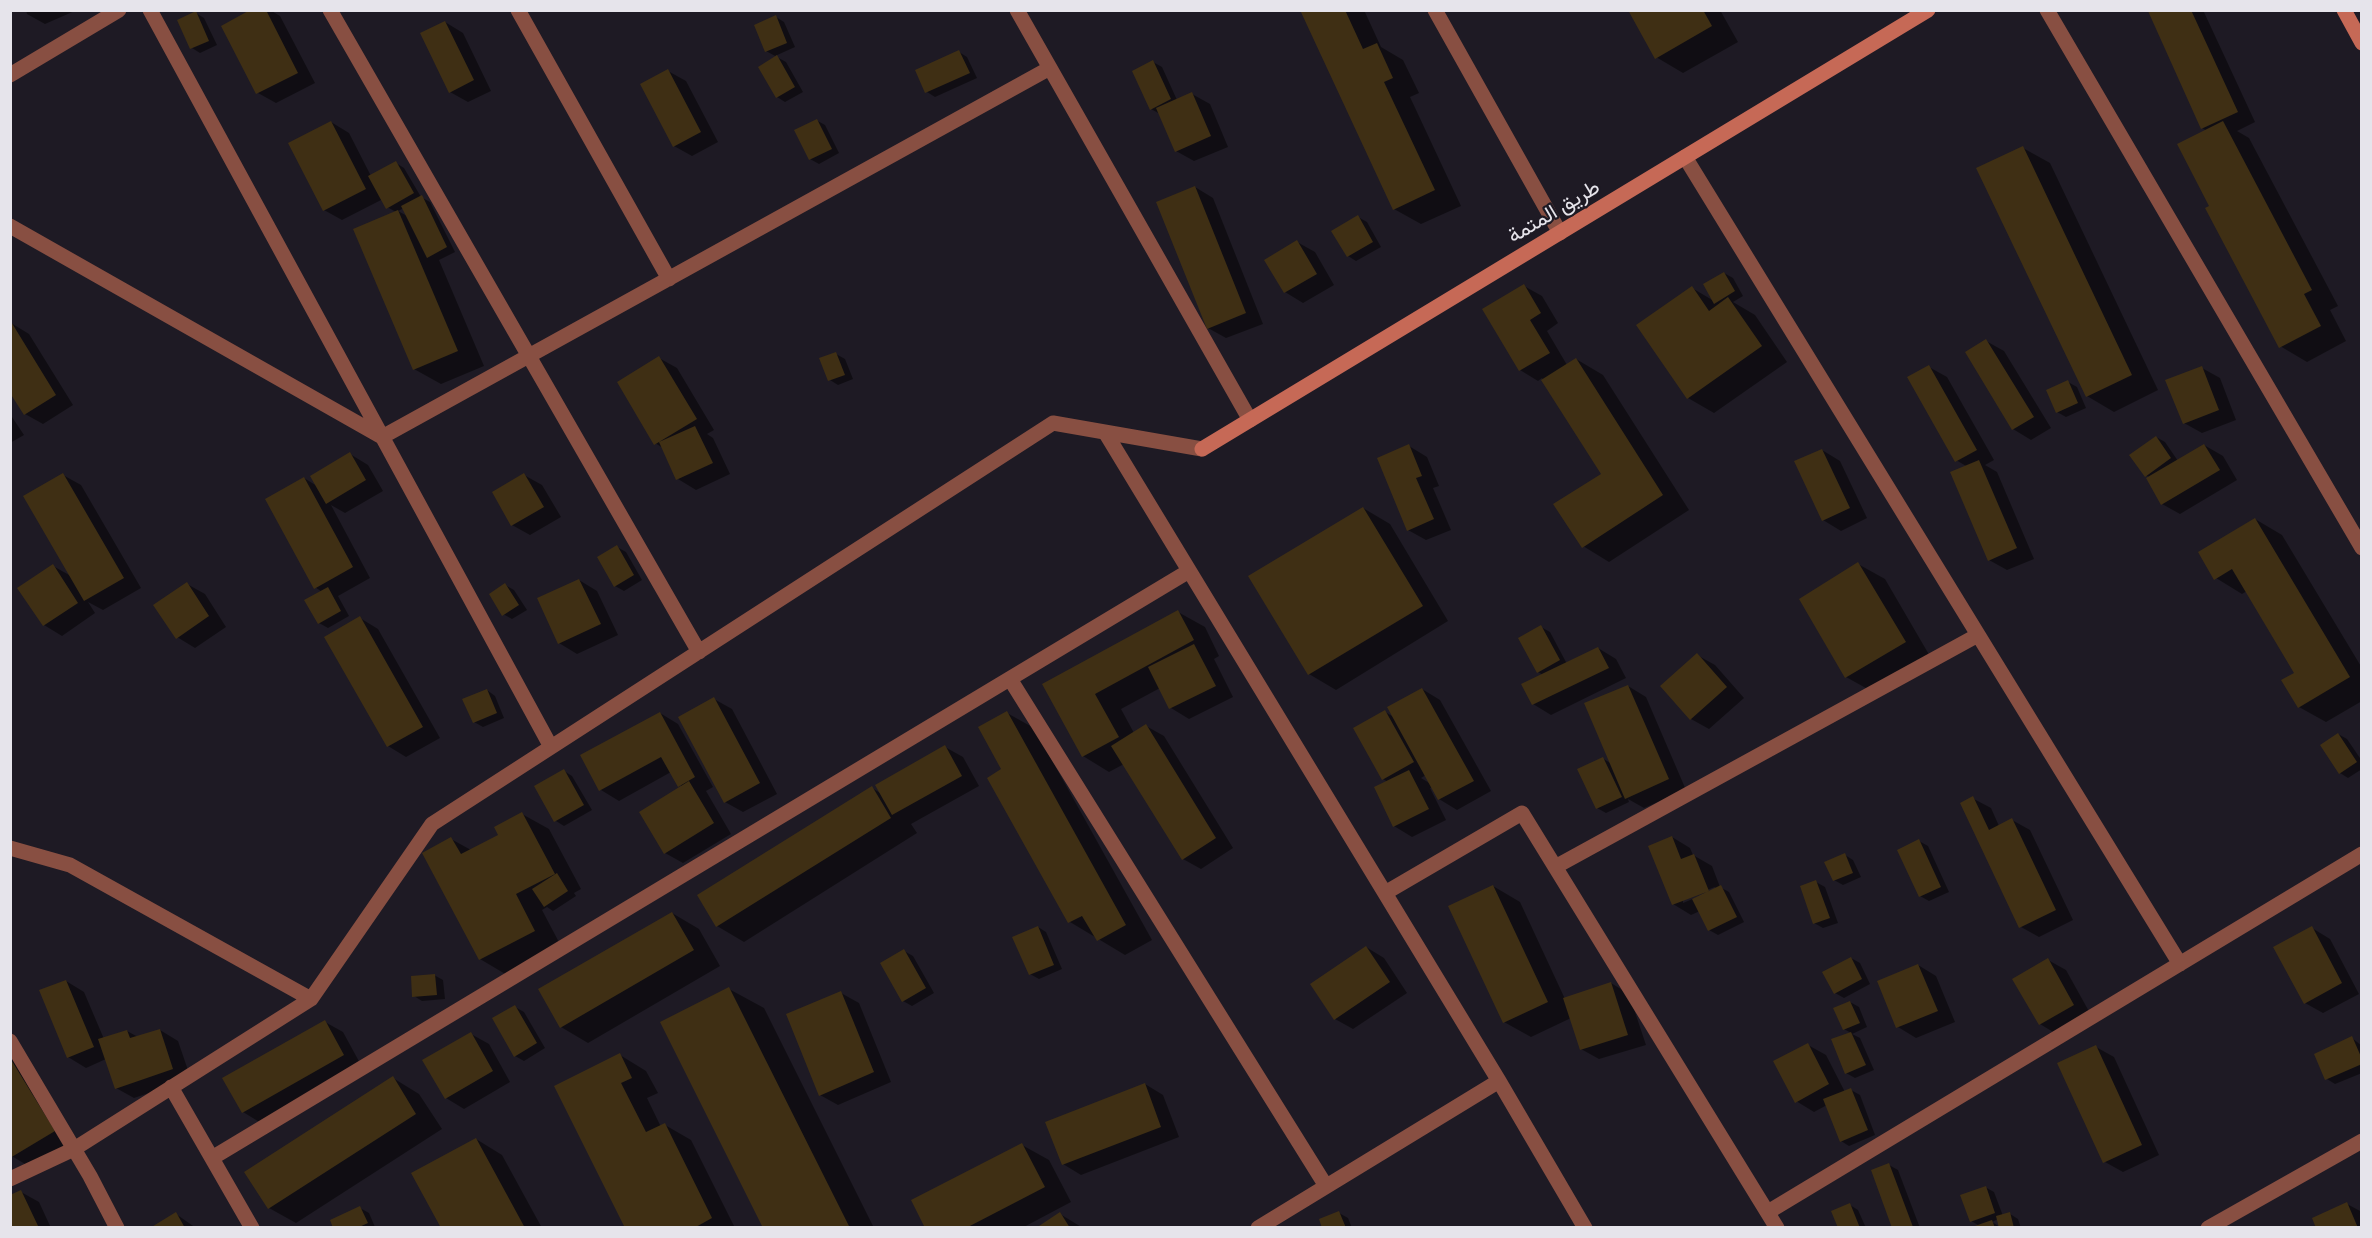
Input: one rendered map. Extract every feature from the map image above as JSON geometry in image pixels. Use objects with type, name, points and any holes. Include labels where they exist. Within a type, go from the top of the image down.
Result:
[{"type":"street","points":[[10,75],[119,10]]},
{"type":"street","points":[[150,10],[551,747]]},
{"type":"street","points":[[330,10],[699,652]]},
{"type":"street","points":[[518,10],[669,279]]},
{"type":"street","points":[[1017,10],[1250,420]]},
{"type":"street","points":[[1435,10],[1560,233]]},
{"type":"street","name":"طريق المتمة","points":[[1105,432],[1202,449],[1928,10]]},
{"type":"street","points":[[2047,10],[2361,548]]},
{"type":"street","points":[[2344,10],[2361,43]]},
{"type":"street","points":[[382,437],[1050,68]]},
{"type":"street","points":[[1685,157],[2180,964]]},
{"type":"street","points":[[10,226],[382,437]]},
{"type":"street","points":[[10,1179],[74,1149],[311,999],[432,824],[1053,423],[1105,432],[1499,1081],[1585,1227]]},
{"type":"street","points":[[212,1158],[1189,570]]},
{"type":"street","points":[[1555,867],[1978,635]]},
{"type":"street","points":[[1010,679],[1326,1186]]},
{"type":"street","points":[[1385,893],[1522,813],[1777,1227]]},
{"type":"street","points":[[10,848],[70,865],[311,999]]},
{"type":"street","points":[[1768,1212],[2361,854]]},
{"type":"street","points":[[10,1041],[117,1227]]},
{"type":"street","points":[[1267,1225],[1326,1186],[1499,1081]]},
{"type":"street","points":[[171,1088],[252,1227]]},
{"type":"street","points":[[2208,1227],[2361,1141]]},
{"type":"building","points":[[250,10],[266,10],[298,73],[256,94],[221,26]]},
{"type":"building","points":[[1300,10],[1345,10],[1363,49],[1377,43],[1393,78],[1384,82],[1435,190],[1393,210]]},
{"type":"building","points":[[1628,10],[1703,10],[1712,26],[1655,59]]},
{"type":"building","points":[[2191,10],[2238,112],[2201,129],[2148,11]]},
{"type":"building","points":[[196,11],[209,41],[190,49],[177,20]]},
{"type":"building","points":[[776,15],[787,43],[765,52],[754,25]]},
{"type":"building","points":[[445,21],[474,80],[449,93],[420,33]]},
{"type":"building","points":[[959,50],[970,73],[925,93],[915,70]]},
{"type":"building","points":[[777,55],[795,87],[776,98],[758,67]]},
{"type":"building","points":[[1153,60],[1171,99],[1150,110],[1132,71]]},
{"type":"building","points":[[668,69],[701,132],[673,147],[640,84]]},
{"type":"building","points":[[1192,92],[1211,136],[1175,152],[1156,108]]},
{"type":"building","points":[[817,119],[832,149],[809,160],[794,130]]},
{"type":"building","points":[[331,121],[366,189],[323,211],[288,143]]},
{"type":"building","points":[[2223,121],[2312,290],[2304,294],[2321,326],[2279,348],[2205,208],[2209,206],[2177,144]]},
{"type":"building","points":[[2023,146],[2132,375],[2086,397],[1976,168]]},
{"type":"building","points":[[396,161],[414,193],[386,209],[368,176]]},
{"type":"building","points":[[1195,186],[1246,313],[1207,329],[1156,202]]},
{"type":"building","points":[[422,195],[447,247],[427,258],[401,206]]},
{"type":"building","points":[[398,210],[458,351],[413,370],[353,229]]},
{"type":"building","points":[[1358,215],[1373,242],[1347,257],[1331,231]]},
{"type":"building","points":[[1297,240],[1317,274],[1284,293],[1264,260]]},
{"type":"building","points":[[1724,272],[1735,291],[1714,304],[1703,284]]},
{"type":"building","points":[[1524,284],[1541,313],[1530,320],[1550,353],[1519,371],[1482,309]]},
{"type":"building","points":[[1692,286],[1709,311],[1728,297],[1762,346],[1687,399],[1636,325]]},
{"type":"building","points":[[10,320],[56,395],[24,415],[10,393]]},
{"type":"building","points":[[1986,339],[2034,417],[2012,430],[1965,352]]},
{"type":"building","points":[[836,352],[845,375],[828,381],[819,358]]},
{"type":"building","points":[[659,356],[697,419],[654,445],[617,382]]},
{"type":"building","points":[[1576,358],[1663,495],[1582,548],[1553,504],[1601,474],[1541,380]]},
{"type":"building","points":[[1929,365],[1977,450],[1955,462],[1907,377]]},
{"type":"building","points":[[2202,366],[2219,410],[2183,424],[2165,380]]},
{"type":"building","points":[[2068,380],[2078,403],[2056,413],[2046,390]]},
{"type":"building","points":[[695,426],[713,463],[676,480],[659,442]]},
{"type":"building","points":[[2156,436],[2171,458],[2145,477],[2129,455]]},
{"type":"building","points":[[1409,444],[1422,476],[1416,478],[1434,519],[1407,531],[1377,458]]},
{"type":"building","points":[[2204,444],[2220,470],[2161,505],[2146,478]]},
{"type":"building","points":[[1822,449],[1850,508],[1822,521],[1794,461]]},
{"type":"building","points":[[350,452],[366,480],[326,504],[310,476]]},
{"type":"building","points":[[1979,460],[2017,548],[1988,561],[1950,472]]},
{"type":"building","points":[[63,473],[124,578],[84,601],[23,496]]},
{"type":"building","points":[[524,473],[544,507],[511,526],[492,492]]},
{"type":"building","points":[[304,477],[353,567],[314,589],[265,499]]},
{"type":"building","points":[[1363,507],[1423,606],[1308,675],[1248,576]]},
{"type":"building","points":[[2255,518],[2350,677],[2298,708],[2281,680],[2294,673],[2232,569],[2214,580],[2198,552]]},
{"type":"building","points":[[617,545],[634,575],[614,587],[597,557]]},
{"type":"building","points":[[1858,562],[1906,642],[1845,678],[1799,599]]},
{"type":"building","points":[[53,564],[78,603],[43,626],[17,588]]},
{"type":"building","points":[[579,579],[601,624],[558,644],[537,598]]},
{"type":"building","points":[[187,582],[209,616],[176,639],[153,605]]},
{"type":"building","points":[[505,583],[519,605],[502,616],[489,594]]},
{"type":"building","points":[[328,587],[341,611],[318,624],[304,600]]},
{"type":"building","points":[[1178,610],[1194,640],[1095,694],[1119,737],[1082,757],[1042,684]]},
{"type":"building","points":[[360,616],[423,727],[387,747],[324,637]]},
{"type":"building","points":[[1541,625],[1560,660],[1537,673],[1518,638]]},
{"type":"building","points":[[1194,644],[1216,686],[1169,709],[1148,667]]},
{"type":"building","points":[[1598,647],[1609,668],[1532,705],[1521,684]]},
{"type":"building","points":[[1697,653],[1727,687],[1690,720],[1660,686]]},
{"type":"building","points":[[1628,685],[1669,779],[1625,799],[1584,703]]},
{"type":"building","points":[[1422,688],[1474,781],[1438,800],[1387,707]]},
{"type":"building","points":[[487,689],[497,713],[473,723],[462,699]]},
{"type":"building","points":[[714,697],[760,783],[724,803],[678,717]]},
{"type":"building","points":[[1385,710],[1414,762],[1382,780],[1353,728]]},
{"type":"building","points":[[1007,711],[1126,925],[1097,941],[1082,916],[1068,923],[987,778],[1001,769],[978,727]]},
{"type":"building","points":[[660,712],[695,777],[678,787],[661,757],[599,791],[580,755]]},
{"type":"building","points":[[1146,724],[1216,838],[1182,860],[1111,746]]},
{"type":"building","points":[[2338,733],[2357,762],[2339,774],[2320,745]]},
{"type":"building","points":[[945,745],[962,776],[892,815],[875,785]]},
{"type":"building","points":[[1603,757],[1622,797],[1596,809],[1577,769]]},
{"type":"building","points":[[564,769],[584,805],[554,822],[534,786]]},
{"type":"building","points":[[1409,770],[1429,809],[1393,827],[1374,787]]},
{"type":"building","points":[[689,781],[714,823],[664,854],[639,812]]},
{"type":"building","points":[[872,786],[891,818],[716,927],[697,895]]},
{"type":"building","points":[[1973,796],[1989,830],[2012,818],[2056,910],[2019,928],[1960,803]]},
{"type":"building","points":[[522,812],[555,874],[516,894],[535,931],[479,960],[422,853],[451,837],[461,854],[498,835],[494,827]]},
{"type":"building","points":[[1672,836],[1681,859],[1694,854],[1709,891],[1672,905],[1648,846]]},
{"type":"building","points":[[1919,839],[1941,887],[1919,897],[1897,850]]},
{"type":"building","points":[[1845,853],[1853,873],[1833,881],[1824,862]]},
{"type":"building","points":[[557,873],[568,891],[544,907],[532,889]]},
{"type":"building","points":[[1816,880],[1830,918],[1813,924],[1800,886]]},
{"type":"building","points":[[1493,885],[1548,1002],[1503,1023],[1448,906]]},
{"type":"building","points":[[1721,885],[1737,917],[1708,931],[1692,899]]},
{"type":"building","points":[[672,912],[694,950],[560,1028],[538,989]]},
{"type":"building","points":[[1038,926],[1054,965],[1029,975],[1012,937]]},
{"type":"building","points":[[2312,926],[2342,983],[2304,1004],[2273,947]]},
{"type":"building","points":[[1366,946],[1390,982],[1334,1020],[1310,984]]},
{"type":"building","points":[[904,949],[926,988],[902,1002],[880,963]]},
{"type":"building","points":[[1851,957],[1862,979],[1834,994],[1822,972]]},
{"type":"building","points":[[2048,958],[2074,1005],[2039,1025],[2012,979]]},
{"type":"building","points":[[1918,964],[1938,1011],[1896,1028],[1877,981]]},
{"type":"building","points":[[435,974],[437,995],[412,997],[411,976]]},
{"type":"building","points":[[66,980],[94,1047],[67,1058],[39,990]]},
{"type":"building","points":[[1611,982],[1628,1035],[1580,1050],[1563,998]]},
{"type":"building","points":[[729,987],[850,1228],[763,1228],[660,1022]]},
{"type":"building","points":[[841,991],[874,1072],[819,1096],[786,1014]]},
{"type":"building","points":[[1850,1001],[1860,1023],[1843,1030],[1833,1008]]},
{"type":"building","points":[[515,1005],[537,1043],[514,1057],[492,1018]]},
{"type":"building","points":[[325,1020],[344,1055],[242,1113],[222,1078]]},
{"type":"building","points":[[160,1029],[173,1069],[115,1089],[98,1039],[127,1030],[130,1038]]},
{"type":"building","points":[[471,1032],[493,1071],[445,1099],[422,1060]]},
{"type":"building","points":[[1851,1032],[1866,1065],[1845,1074],[1831,1039]]},
{"type":"building","points":[[2352,1036],[2362,1064],[2325,1080],[2314,1054]]},
{"type":"building","points":[[1808,1043],[1829,1084],[1795,1103],[1773,1061]]},
{"type":"building","points":[[2096,1045],[2142,1145],[2103,1163],[2057,1063]]},
{"type":"building","points":[[620,1053],[632,1078],[621,1083],[646,1132],[665,1123],[712,1218],[694,1228],[625,1228],[554,1086]]},
{"type":"building","points":[[10,1058],[55,1131],[10,1158]]},
{"type":"building","points":[[393,1076],[416,1114],[268,1209],[244,1172]]},
{"type":"building","points":[[1145,1083],[1161,1127],[1062,1165],[1045,1122]]},
{"type":"building","points":[[1851,1088],[1868,1130],[1840,1142],[1823,1099]]},
{"type":"building","points":[[476,1138],[525,1228],[441,1228],[411,1173]]},
{"type":"building","points":[[1022,1143],[1045,1187],[966,1228],[925,1228],[911,1200]]},
{"type":"building","points":[[1889,1163],[1913,1227],[1892,1228],[1871,1170]]},
{"type":"building","points":[[1986,1186],[1995,1213],[1970,1222],[1960,1195]]},
{"type":"building","points":[[21,1190],[39,1228],[10,1228],[10,1195]]},
{"type":"building","points":[[2347,1202],[2358,1228],[2316,1228],[2312,1218]]},
{"type":"building","points":[[1850,1203],[1860,1228],[1838,1228],[1831,1211]]},
{"type":"building","points":[[360,1206],[368,1223],[357,1228],[333,1228],[330,1220]]},
{"type":"building","points":[[1339,1211],[1346,1228],[1322,1228],[1319,1219]]},
{"type":"building","points":[[176,1212],[185,1228],[150,1228]]},
{"type":"building","points":[[1060,1212],[1070,1228],[1036,1228]]},
{"type":"building","points":[[2010,1212],[2014,1228],[1999,1228],[1996,1216]]},
{"type":"building","points":[[1992,1220],[1995,1228],[1972,1228],[1972,1227]]}]
